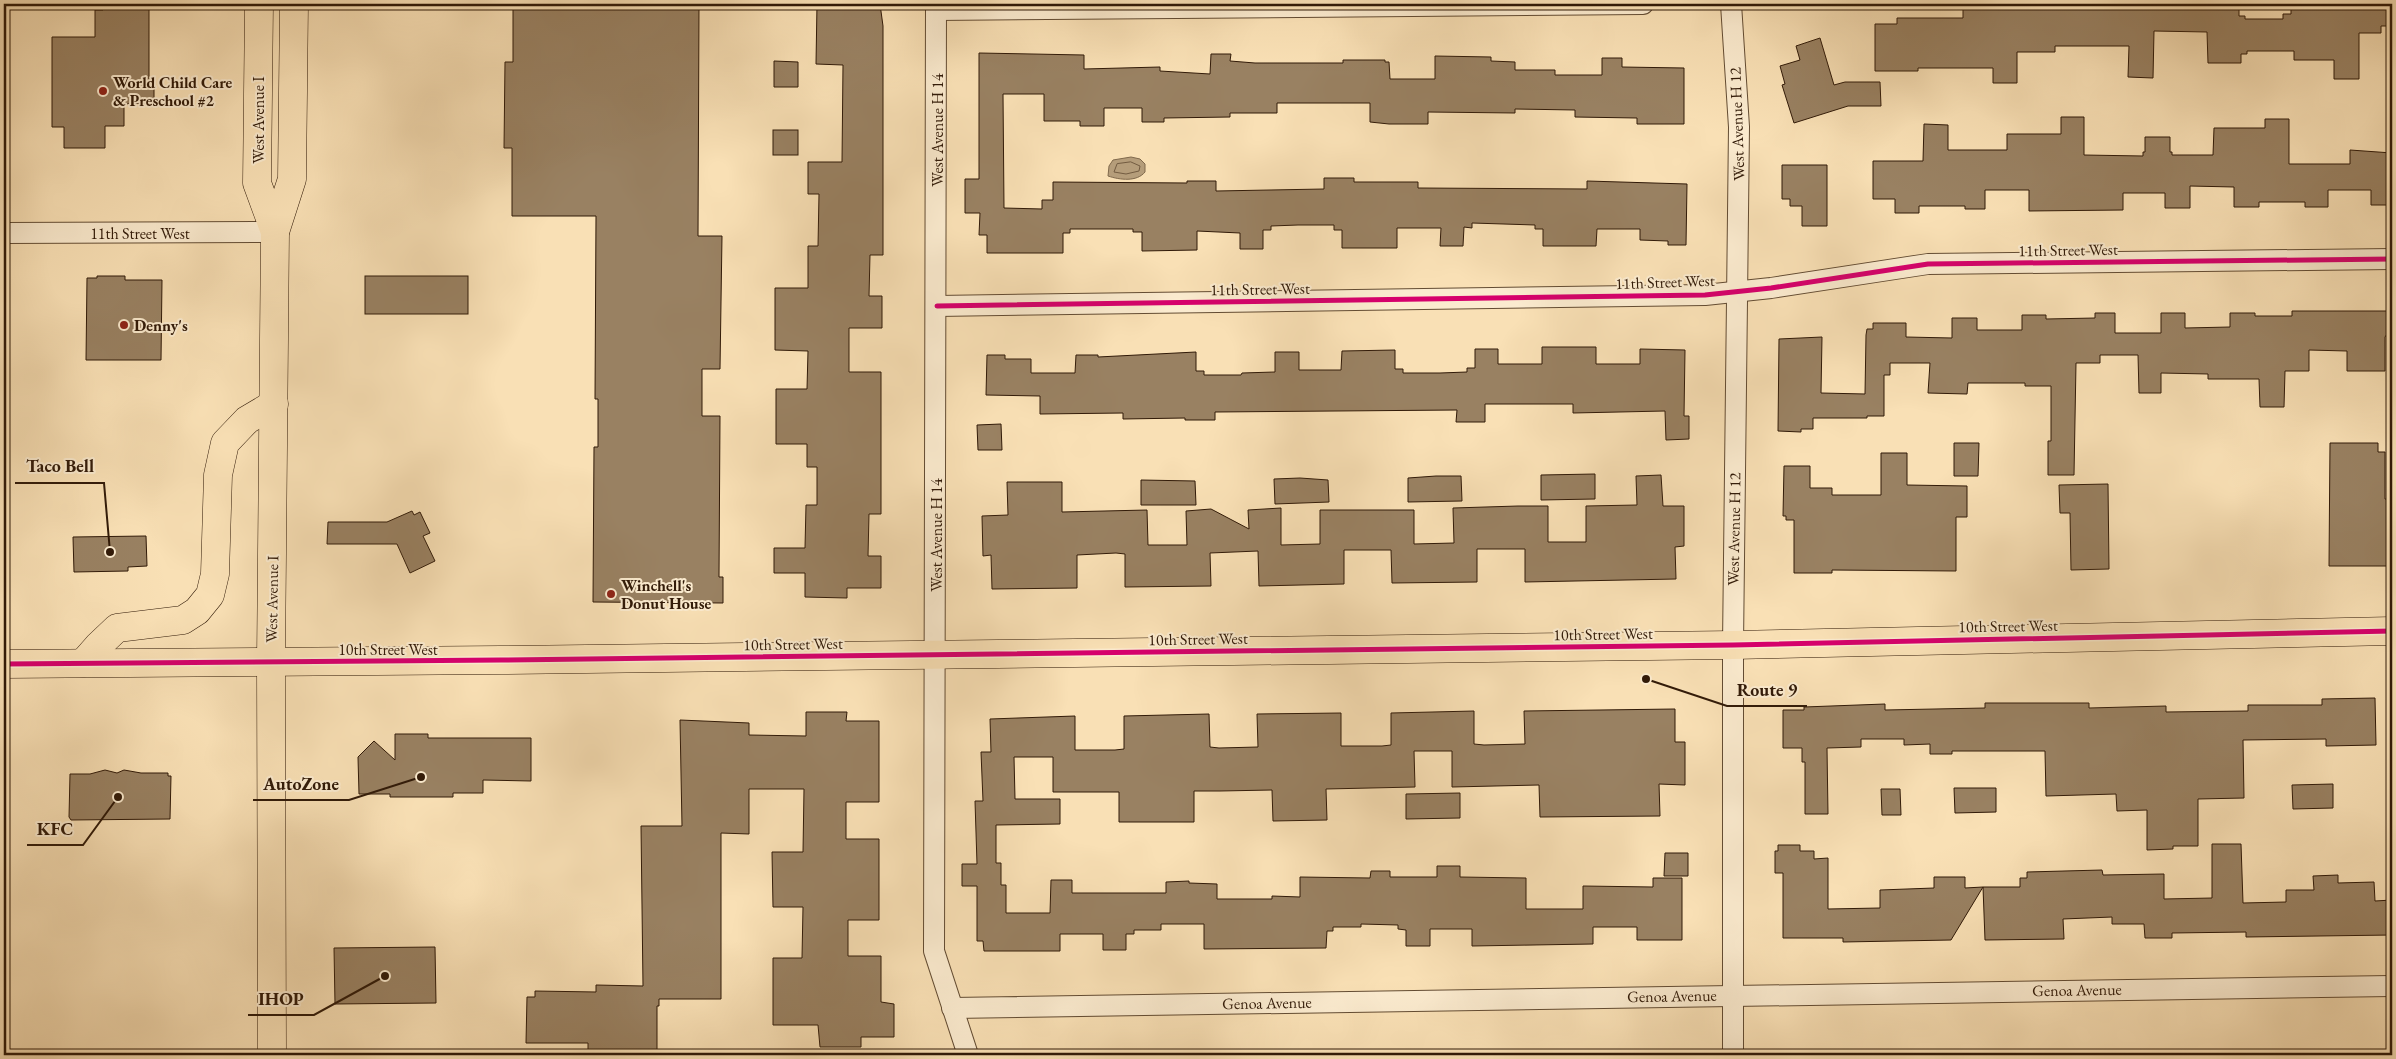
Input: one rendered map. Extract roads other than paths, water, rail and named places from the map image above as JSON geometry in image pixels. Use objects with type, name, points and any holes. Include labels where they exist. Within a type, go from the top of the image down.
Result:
[{"type":"main road","name":"West Avenue I","points":[[259,4],[257,183],[276,232]]},
{"type":"main road","points":[[275,4],[276,26],[293,76]]},
{"type":"main road","name":"West Avenue I","points":[[272,1055],[271,662],[276,232],[292,179],[294,4]]},
{"type":"main road","points":[[83,663],[117,628],[183,620],[197,611],[210,595],[215,574],[218,474],[225,443],[247,420],[274,404]]},
{"type":"main road","name":"10th Street West","points":[[4,664],[1732,644],[2392,631]]},
{"type":"street","points":[[936,7],[1643,4]]},
{"type":"street","name":"West Avenue H 12","points":[[1731,4],[1739,127],[1732,644],[1733,1055]]},
{"type":"street","name":"West Avenue H 14","points":[[936,7],[937,306],[934,951],[968,1055]]},
{"type":"street","name":"11th Street West","points":[[4,233],[276,232]]},
{"type":"street","name":"11th Street West","points":[[937,306],[1705,295],[1738,292],[1928,264],[2392,259]]},
{"type":"street","name":"Genoa Avenue","points":[[952,1008],[2392,986]]},
{"type":"water","points":[[1131,157],[1140,159],[1145,164],[1145,172],[1142,175],[1133,179],[1108,176],[1109,166],[1113,160]]},
{"type":"place","name":"World Child Care & Preschool #2","points":[[103,91]]},
{"type":"place","name":"Denny's","points":[[124,325]]},
{"type":"place","name":"Taco Bell","points":[[110,552]]},
{"type":"place","name":"Winchell's Donut House","points":[[611,594]]},
{"type":"place","name":"Route 9","points":[[1646,679]]},
{"type":"place","name":"AutoZone","points":[[421,777]]},
{"type":"place","name":"KFC","points":[[118,797]]},
{"type":"place","name":"IHOP","points":[[385,976]]}]
